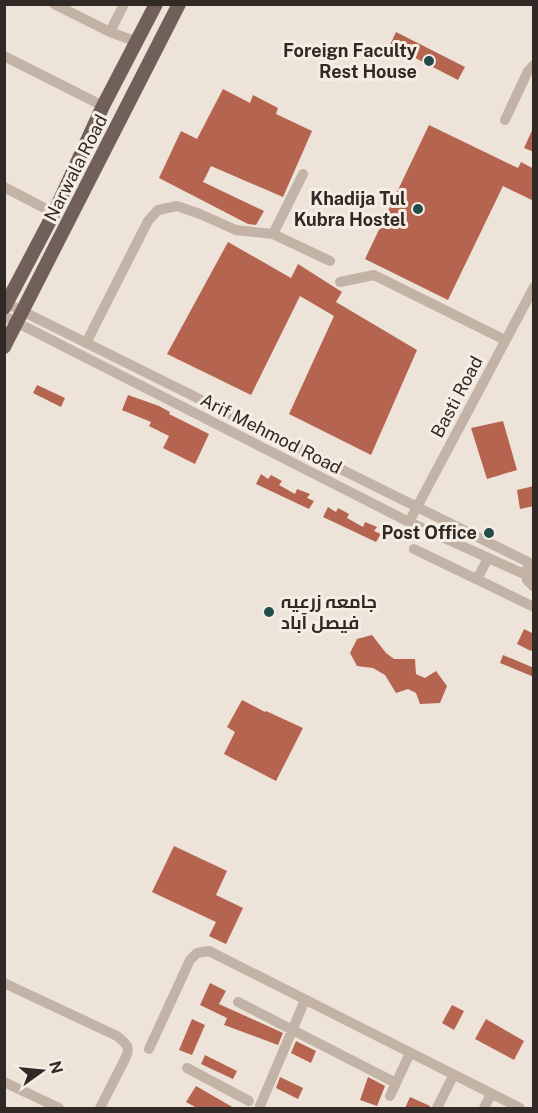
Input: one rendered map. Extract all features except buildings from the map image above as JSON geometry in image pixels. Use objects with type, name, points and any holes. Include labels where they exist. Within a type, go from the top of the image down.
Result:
[{"type":"main road","name":"Narwala Road","points":[[4,347],[11,312],[54,213],[103,106],[156,4]]},
{"type":"main road","name":"Narwala Road","points":[[11,312],[178,4]]},
{"type":"street","points":[[54,4],[110,32],[137,42]]},
{"type":"street","points":[[110,32],[124,4]]},
{"type":"street","points":[[4,56],[103,106]]},
{"type":"street","points":[[505,120],[528,71],[534,65]]},
{"type":"street","points":[[273,234],[303,174]]},
{"type":"street","points":[[4,187],[54,213]]},
{"type":"street","points":[[86,343],[148,221],[158,210],[177,206],[236,230],[273,234],[330,261]]},
{"type":"street","points":[[340,282],[374,275],[506,340]]},
{"type":"street","name":"Basti Road","points":[[409,522],[534,287]]},
{"type":"street","points":[[11,312],[86,343],[138,368],[533,563],[526,575],[529,584],[534,587]]},
{"type":"street","name":"Arif Mehmod Road","points":[[11,312],[131,381],[409,522],[526,575]]},
{"type":"street","points":[[131,381],[138,368]]},
{"type":"street","points":[[272,453],[279,439]]},
{"type":"street","points":[[376,505],[383,490]]},
{"type":"street","points":[[414,549],[534,608]]},
{"type":"street","points":[[477,579],[488,558]]},
{"type":"street","points":[[149,1049],[190,960],[197,953],[209,951],[520,1108]]},
{"type":"street","points":[[5,984],[117,1036],[127,1044],[129,1051],[100,1108]]},
{"type":"street","points":[[187,1068],[255,1106],[293,1030],[305,1000]]},
{"type":"street","points":[[238,1002],[396,1083]]},
{"type":"street","points":[[390,1096],[410,1053]]},
{"type":"street","points":[[437,1108],[451,1080]]},
{"type":"street","points":[[4,1082],[59,1108]]},
{"type":"street","points":[[484,1108],[491,1094]]},
{"type":"place","name":"Foreign Faculty Rest House","points":[[429,61]]},
{"type":"place","name":"Khadija Tul Kubra Hostel","points":[[418,209]]},
{"type":"place","name":"Post Office","points":[[489,533]]},
{"type":"place","name":"جامعہ زرعیہ فیصل آباد","points":[[269,612]]}]
